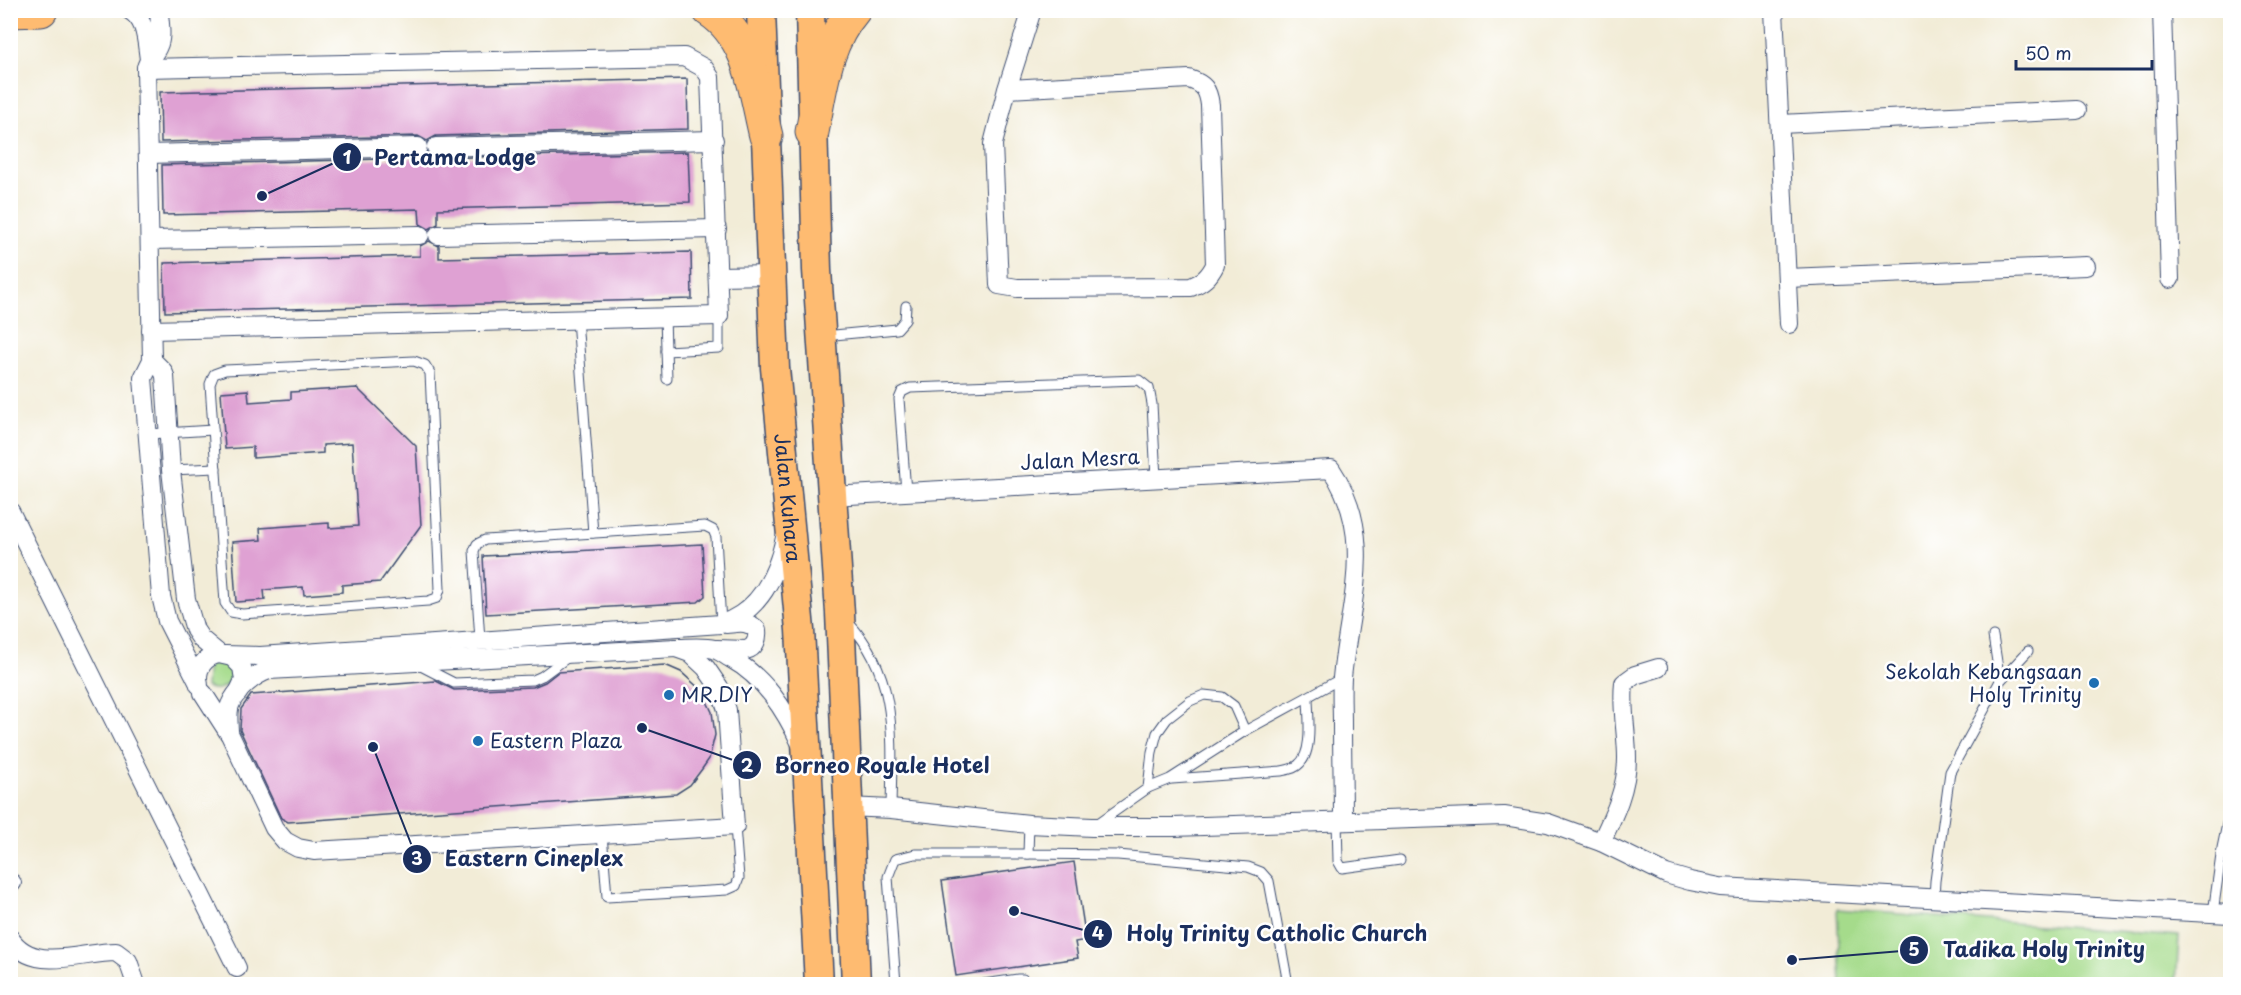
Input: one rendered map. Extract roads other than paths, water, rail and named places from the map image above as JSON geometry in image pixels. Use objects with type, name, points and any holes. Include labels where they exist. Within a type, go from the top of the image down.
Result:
[{"type":"highway","points":[[10,11],[40,10]]},
{"type":"highway","points":[[709,10],[729,27],[741,45],[750,66],[766,136]]},
{"type":"highway","points":[[812,132],[829,49],[840,26],[854,10]]},
{"type":"main road","name":"Jalan Kuhara","points":[[761,10],[775,368],[800,630],[820,984]]},
{"type":"main road","points":[[810,10],[820,336],[840,613],[856,984]]},
{"type":"main road","points":[[820,984],[834,911],[831,828],[848,807]]},
{"type":"street","points":[[129,10],[143,25],[147,64],[152,360],[143,378],[161,596],[166,621],[201,688],[230,735],[274,828],[285,841],[298,848],[314,850],[735,826],[727,710],[719,687],[706,668],[690,653],[676,648]]},
{"type":"street","points":[[147,64],[160,40],[159,10]]},
{"type":"street","points":[[1007,88],[1189,79],[1202,83],[1209,92],[1210,105],[1215,265],[1210,275],[1201,283],[1191,286],[1017,288],[999,285],[993,144],[1007,88],[1032,10]]},
{"type":"street","points":[[1774,10],[1789,324]]},
{"type":"street","points":[[2162,10],[2170,279]]},
{"type":"street","points":[[147,64],[684,57],[704,68],[710,77],[719,316],[151,330]]},
{"type":"street","points":[[1780,124],[2077,110]]},
{"type":"street","points":[[148,154],[714,140]]},
{"type":"street","points":[[150,240],[717,229]]},
{"type":"street","points":[[1787,278],[2086,266]]},
{"type":"street","points":[[718,276],[771,275]]},
{"type":"street","points":[[152,360],[165,376],[171,470],[186,599],[195,630],[201,639],[222,654],[238,661],[244,673],[242,687],[230,705],[230,735]]},
{"type":"street","name":"Jalan Mesra","points":[[831,496],[1331,469],[1342,486],[1353,518],[1358,551],[1357,587],[1342,678]]},
{"type":"street","points":[[10,511],[237,968]]},
{"type":"street","points":[[721,624],[741,616],[761,595],[781,557],[789,521]]},
{"type":"street","points":[[745,622],[753,625],[758,636],[750,650],[676,648],[268,670],[258,674],[233,697],[221,701],[208,697],[201,688],[197,676],[202,663],[213,656],[222,654],[260,656],[745,622]]},
{"type":"street","points":[[714,649],[742,665],[768,688],[789,718],[807,757]]},
{"type":"street","points":[[1601,842],[1619,804],[1624,784],[1627,760],[1622,697],[1624,683],[1635,675],[1658,668]]},
{"type":"street","points":[[1340,820],[1342,678]]},
{"type":"street","points":[[848,807],[891,809],[1029,824],[1092,827],[1173,827],[1504,816],[1548,823],[1601,842],[1666,874],[1720,887],[2222,914]]},
{"type":"street","points":[[10,938],[17,949],[29,956],[42,958],[116,952],[128,962],[136,984]]},
{"type":"lane","points":[[820,336],[897,329],[905,320],[906,306]]},
{"type":"lane","points":[[666,351],[719,348],[719,316]]},
{"type":"lane","points":[[664,317],[667,379]]},
{"type":"lane","points":[[577,320],[593,533]]},
{"type":"lane","points":[[414,361],[425,365],[430,373],[440,589],[436,598],[428,601],[393,604],[242,614],[231,612],[225,603],[216,468],[210,384],[214,374],[225,370],[414,361]]},
{"type":"lane","points":[[906,492],[899,399],[902,392],[910,388],[1139,380],[1149,388],[1152,404],[1156,478]]},
{"type":"lane","points":[[148,434],[213,430]]},
{"type":"lane","points":[[171,470],[216,468]]},
{"type":"lane","points":[[480,640],[474,551],[477,544],[485,540],[705,526],[713,530],[716,537],[721,624]]},
{"type":"lane","points":[[840,613],[866,643],[880,669],[889,702],[892,734],[891,809]]},
{"type":"lane","points":[[1993,636],[2000,681]]},
{"type":"lane","points":[[1934,898],[1950,772],[2000,681],[2028,651]]},
{"type":"lane","points":[[1092,827],[1148,788],[1170,779],[1245,731],[1342,678]]},
{"type":"lane","points":[[1148,788],[1152,752],[1157,733],[1167,719],[1190,701],[1203,695],[1222,697],[1234,706],[1245,731]]},
{"type":"lane","points":[[1170,779],[1281,771],[1297,767],[1305,758],[1309,740],[1308,697]]},
{"type":"lane","points":[[2222,914],[2222,848],[2230,810]]},
{"type":"lane","points":[[1340,820],[1338,861],[1342,868],[1400,860]]},
{"type":"lane","points":[[1028,854],[1029,824]]},
{"type":"lane","points":[[602,834],[607,897],[728,890],[736,886],[739,878],[735,826]]},
{"type":"lane","points":[[896,984],[888,877],[895,859],[915,854],[1118,855],[1248,867],[1261,872],[1269,881],[1288,984]]},
{"type":"lane","points":[[984,984],[1018,979],[1023,980],[1026,984]]},
{"type":"place","name":"Pertama Lodge","points":[[262,196]]},
{"type":"place","name":"Sekolah Kebangsaan Holy Trinity","points":[[2094,683]]},
{"type":"place","name":"MR.DIY","points":[[669,695]]},
{"type":"place","name":"Borneo Royale Hotel","points":[[642,728]]},
{"type":"place","name":"Eastern Plaza","points":[[478,741]]},
{"type":"place","name":"Eastern Cineplex","points":[[373,747]]},
{"type":"place","name":"Holy Trinity Catholic Church","points":[[1014,911]]},
{"type":"place","name":"Tadika Holy Trinity","points":[[1792,960]]}]
